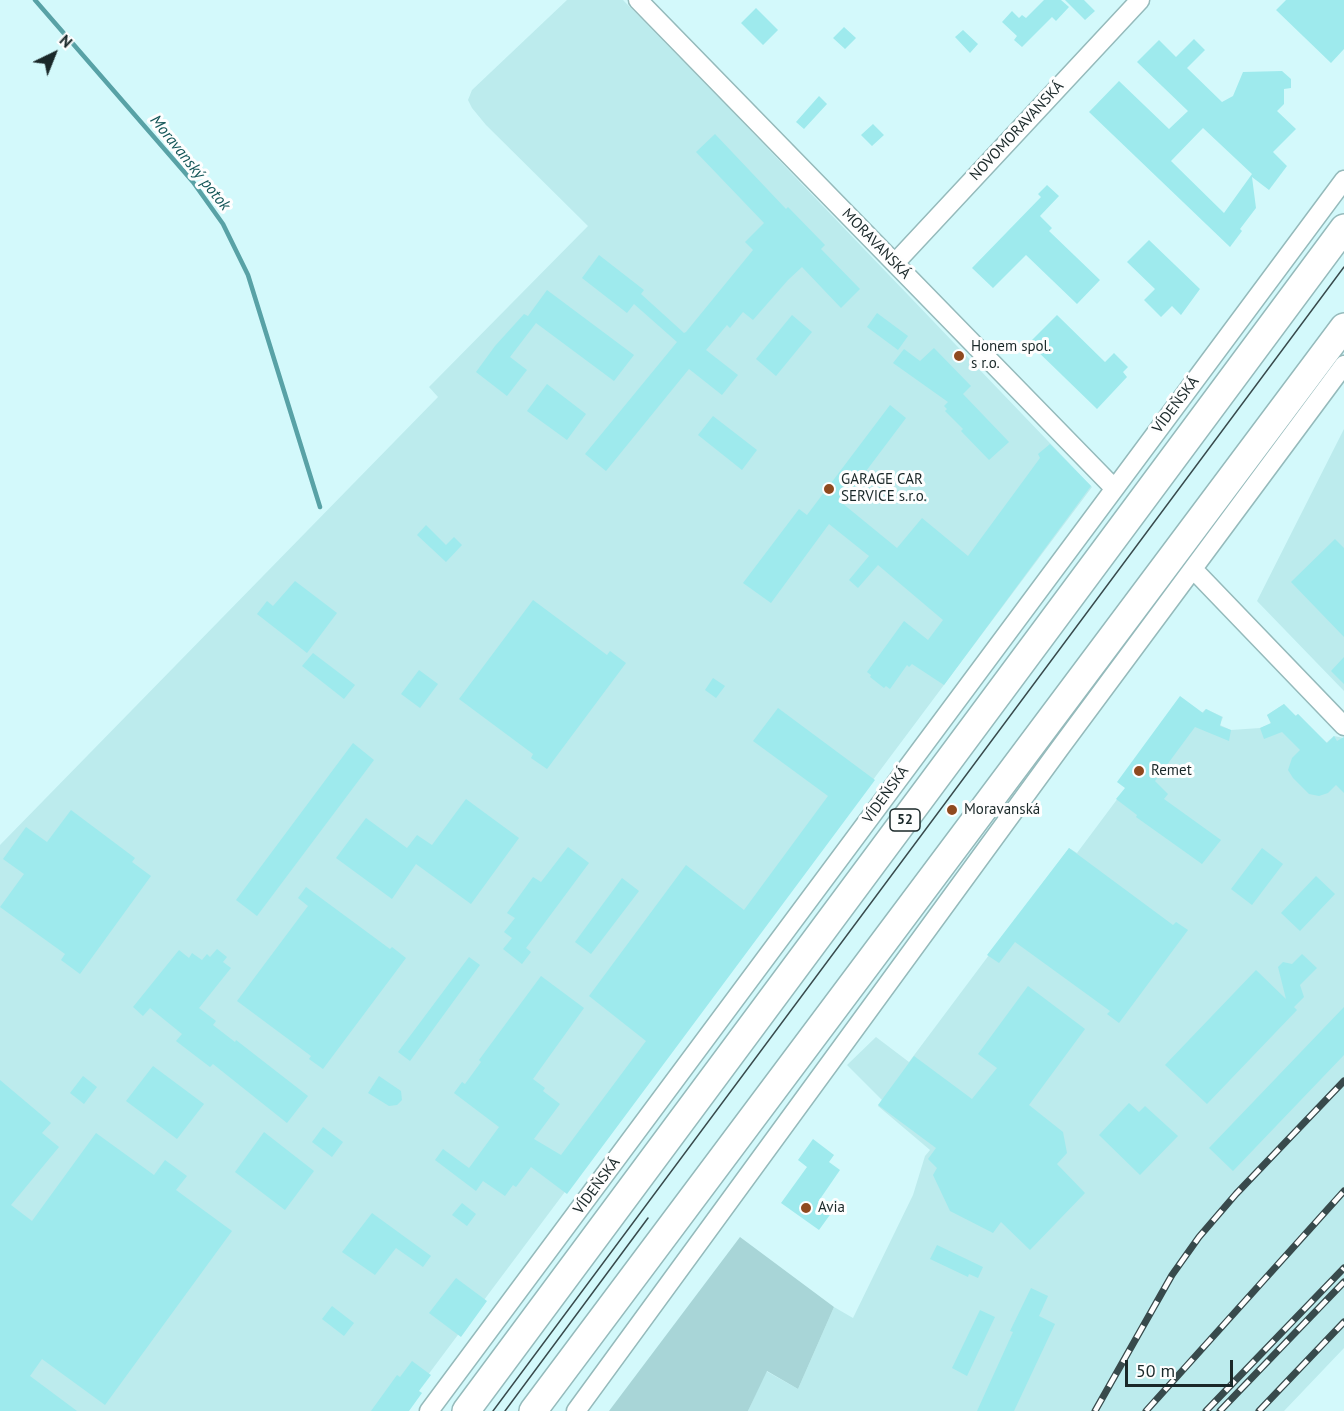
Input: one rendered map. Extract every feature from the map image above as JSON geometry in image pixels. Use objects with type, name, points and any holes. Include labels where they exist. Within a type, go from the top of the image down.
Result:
[{"type":"highway","name":"VÍDEŇSKÁ","points":[[466,1411],[1344,228]]},
{"type":"highway","points":[[533,1411],[1344,327]]},
{"type":"street","name":"MORAVANSKÁ","points":[[638,0],[1114,488]]},
{"type":"street","name":"NOVOMORAVANSKÁ","points":[[894,262],[1140,0]]},
{"type":"street","name":"VÍDEŇSKÁ","points":[[429,1411],[1344,180]]},
{"type":"street","points":[[576,1411],[1053,757],[1344,365]]},
{"type":"street","points":[[1193,569],[1344,726]]},
{"type":"shaded area","points":[[567,0],[623,0],[1092,487],[401,1411],[0,1411],[0,845],[438,397],[429,387],[588,226],[486,125],[468,100],[472,90]]},
{"type":"shaded area","points":[[1344,429],[1344,691],[1257,601]]},
{"type":"shaded area","points":[[1284,704],[1295,716],[1298,714],[1326,743],[1334,736],[1344,738],[1344,1348],[1284,1411],[748,1411],[766,1371],[798,1389],[834,1307],[853,1318],[913,1195],[925,1156],[930,1150],[878,1106],[882,1100],[847,1065],[876,1037],[909,1062],[1069,848],[1077,853],[1136,774],[1206,709],[1223,717],[1220,725],[1231,730],[1260,728],[1271,724],[1267,715]]},
{"type":"shaded area","points":[[740,1237],[834,1307],[798,1389],[767,1371],[748,1411],[609,1411]]},
{"type":"building","points":[[1044,0],[1061,0],[1069,7],[1056,21],[1052,17],[1022,47],[1014,40],[1017,36],[1002,22],[1012,11],[1019,18],[1022,15],[1026,18]]},
{"type":"building","points":[[1065,0],[1084,0],[1095,11],[1085,20]]},
{"type":"building","points":[[1286,0],[1344,0],[1344,49],[1331,63],[1276,10]]},
{"type":"building","points":[[756,8],[778,30],[763,45],[741,23]]},
{"type":"building","points":[[844,27],[856,38],[845,49],[833,38]]},
{"type":"building","points":[[963,30],[978,44],[970,53],[955,37]]},
{"type":"building","points":[[1194,39],[1205,50],[1187,68],[1222,102],[1233,96],[1243,72],[1282,71],[1291,79],[1291,88],[1284,89],[1284,104],[1277,111],[1296,129],[1273,152],[1287,166],[1269,190],[1252,177],[1256,208],[1230,247],[1089,112],[1119,81],[1169,129],[1188,111],[1137,62],[1159,40],[1176,57]],"holes":[[[1203,128],[1252,174],[1224,213],[1171,161]]]},
{"type":"building","points":[[819,96],[827,104],[804,129],[796,122]]},
{"type":"building","points":[[873,124],[884,135],[872,146],[861,135]]},
{"type":"building","points":[[715,134],[786,209],[788,207],[825,245],[821,249],[860,289],[841,308],[802,267],[753,320],[743,312],[730,328],[727,325],[706,350],[738,375],[722,395],[689,369],[606,471],[585,454],[677,342],[634,304],[627,313],[582,278],[599,255],[644,290],[641,294],[684,333],[686,332],[753,250],[745,242],[764,223],[696,152]]},
{"type":"building","points":[[1047,185],[1059,196],[1040,216],[1052,228],[1049,231],[1100,280],[1077,304],[1026,255],[993,288],[972,268],[1041,197],[1038,194]]},
{"type":"building","points":[[1149,240],[1200,289],[1181,315],[1172,306],[1161,317],[1144,300],[1155,289],[1127,262]]},
{"type":"building","points":[[547,290],[634,355],[614,381],[536,323],[510,357],[527,370],[507,396],[476,372],[495,346],[524,314],[528,316]]},
{"type":"building","points":[[877,313],[908,336],[898,350],[867,327]]},
{"type":"building","points":[[792,315],[812,332],[776,376],[756,359]]},
{"type":"building","points":[[1057,315],[1105,362],[1114,353],[1128,367],[1123,372],[1127,377],[1097,409],[1029,343]]},
{"type":"building","points":[[934,348],[971,386],[963,394],[1009,442],[989,460],[945,411],[947,409],[944,406],[948,402],[893,363],[904,349],[920,361]]},
{"type":"building","points":[[547,384],[586,414],[567,440],[527,411]]},
{"type":"building","points":[[890,405],[906,418],[842,503],[897,548],[922,518],[968,556],[1040,458],[1038,454],[1050,444],[1091,486],[944,685],[912,664],[909,667],[907,665],[890,689],[886,686],[884,688],[870,677],[871,675],[867,672],[904,621],[928,640],[943,620],[878,565],[858,588],[849,580],[869,556],[829,524],[771,603],[743,583],[799,509],[807,515]]},
{"type":"building","points":[[713,416],[757,450],[742,470],[698,435]]},
{"type":"building","points":[[426,525],[446,545],[454,537],[462,545],[446,562],[417,535]]},
{"type":"building","points":[[1335,539],[1344,548],[1344,637],[1291,582]]},
{"type":"building","points":[[295,581],[337,613],[307,653],[257,614],[267,601],[273,606]]},
{"type":"building","points":[[533,600],[607,655],[610,651],[626,663],[547,769],[531,758],[533,754],[459,699]]},
{"type":"building","points":[[313,653],[355,685],[344,699],[302,666]]},
{"type":"building","points":[[1344,657],[1344,684],[1331,671]]},
{"type":"building","points":[[419,670],[438,684],[420,708],[401,694]]},
{"type":"building","points":[[713,678],[725,686],[716,698],[705,690]]},
{"type":"building","points":[[1180,696],[1203,713],[1206,709],[1222,717],[1220,726],[1231,730],[1229,741],[1195,727],[1155,781],[1168,794],[1164,799],[1221,840],[1202,864],[1136,817],[1137,815],[1116,799],[1125,788],[1117,782]]},
{"type":"building","points":[[1284,704],[1296,716],[1298,714],[1327,743],[1334,736],[1337,741],[1344,737],[1344,793],[1336,785],[1328,793],[1319,796],[1309,794],[1288,770],[1292,758],[1300,750],[1282,732],[1264,739],[1260,728],[1271,723],[1267,715]]},
{"type":"building","points":[[778,708],[875,780],[567,1194],[531,1167],[516,1187],[513,1185],[505,1196],[483,1181],[476,1191],[435,1160],[443,1149],[469,1168],[499,1127],[454,1093],[462,1082],[465,1084],[481,1062],[479,1060],[541,976],[584,1008],[533,1079],[545,1088],[543,1091],[560,1104],[534,1139],[561,1155],[646,1041],[589,996],[686,865],[744,910],[828,796],[753,741]]},
{"type":"building","points":[[353,743],[374,760],[257,916],[236,900]]},
{"type":"building","points":[[466,799],[519,838],[471,904],[416,864],[392,899],[336,858],[366,818],[407,848],[417,835],[432,845]]},
{"type":"building","points":[[71,810],[135,858],[132,862],[151,876],[80,974],[61,960],[65,954],[0,907],[24,874],[3,859],[26,827],[47,842]]},
{"type":"building","points":[[568,847],[589,863],[526,948],[531,952],[522,964],[503,949],[512,938],[504,932],[515,918],[507,913],[533,877],[541,882]]},
{"type":"building","points":[[1069,848],[1173,925],[1176,922],[1188,930],[1119,1023],[1107,1014],[1110,1011],[1015,942],[999,963],[987,955]]},
{"type":"building","points":[[1262,848],[1283,864],[1252,905],[1231,889]]},
{"type":"building","points":[[1316,876],[1335,894],[1300,931],[1281,913]]},
{"type":"building","points":[[622,878],[639,891],[591,954],[575,942]]},
{"type":"building","points":[[306,887],[390,949],[392,947],[406,958],[323,1069],[309,1059],[311,1056],[237,1001],[308,906],[298,898]]},
{"type":"building","points":[[217,949],[227,957],[223,962],[231,968],[199,1008],[216,1021],[213,1025],[308,1096],[287,1123],[213,1064],[210,1067],[176,1041],[182,1034],[150,1008],[143,1016],[133,1007],[179,950],[189,958],[192,953],[202,960],[207,954],[210,957]]},
{"type":"building","points":[[1302,954],[1317,968],[1300,985],[1304,997],[1294,1007],[1297,1010],[1207,1104],[1165,1065],[1256,970],[1286,999],[1278,967],[1283,962],[1292,964]]},
{"type":"building","points":[[469,957],[480,965],[410,1061],[398,1052]]},
{"type":"building","points":[[1028,986],[1085,1029],[1029,1105],[1063,1132],[1067,1153],[1057,1164],[1085,1193],[1030,1250],[1001,1222],[993,1233],[950,1211],[933,1175],[937,1168],[928,1159],[936,1148],[878,1105],[914,1056],[972,1099],[997,1068],[978,1054]]},
{"type":"building","points":[[1344,1007],[1344,1055],[1233,1171],[1209,1148]]},
{"type":"building","points":[[153,1066],[204,1104],[177,1139],[126,1101]]},
{"type":"building","points":[[83,1076],[97,1087],[84,1104],[70,1093]]},
{"type":"building","points":[[379,1076],[401,1091],[402,1100],[397,1105],[389,1106],[368,1093]]},
{"type":"building","points":[[0,1080],[51,1123],[42,1133],[59,1147],[11,1205],[32,1221],[96,1133],[154,1175],[165,1160],[187,1176],[176,1190],[232,1231],[105,1405],[42,1359],[30,1376],[77,1411],[0,1411]]},
{"type":"building","points":[[1129,1103],[1139,1112],[1145,1106],[1178,1136],[1140,1175],[1099,1135]]},
{"type":"building","points":[[323,1127],[343,1142],[332,1157],[312,1142]]},
{"type":"building","points":[[264,1132],[314,1171],[285,1210],[235,1172]]},
{"type":"building","points":[[813,1139],[834,1155],[829,1162],[840,1170],[818,1202],[832,1212],[819,1230],[781,1203],[807,1167],[798,1160]]},
{"type":"building","points":[[462,1203],[476,1214],[467,1226],[452,1215]]},
{"type":"building","points":[[372,1213],[431,1256],[423,1267],[396,1248],[375,1275],[342,1252]]},
{"type":"building","points":[[937,1245],[983,1267],[978,1278],[969,1274],[968,1277],[930,1259]]},
{"type":"building","points":[[456,1278],[487,1301],[461,1337],[429,1313]]},
{"type":"building","points":[[1031,1288],[1048,1296],[1039,1316],[1055,1324],[1014,1411],[977,1411],[1013,1332],[1010,1331]]},
{"type":"building","points":[[332,1306],[354,1323],[344,1336],[322,1319]]},
{"type":"building","points":[[980,1310],[995,1317],[967,1376],[952,1368]]},
{"type":"building","points":[[412,1361],[431,1375],[419,1391],[422,1393],[409,1411],[371,1411],[397,1375],[400,1377]]},
{"type":"waterway","name":"Moravanský potok","points":[[35,0],[193,182],[223,224],[248,275],[320,507]]},
{"type":"tram line","points":[[493,1411],[1344,267]]},
{"type":"tram line","points":[[505,1411],[648,1218]]},
{"type":"railway","points":[[1095,1411],[1172,1275],[1199,1237],[1236,1194],[1344,1081]]},
{"type":"railway","points":[[1146,1411],[1344,1191]]},
{"type":"railway","points":[[1206,1411],[1344,1268]]},
{"type":"railway","points":[[1220,1411],[1344,1282]]},
{"type":"railway","points":[[1259,1411],[1344,1322]]},
{"type":"place","name":"Honem spol. s r.o.","points":[[959,356]]},
{"type":"place","name":"GARAGE CAR SERVICE s.r.o.","points":[[829,489]]},
{"type":"place","name":"Remet","points":[[1139,771]]},
{"type":"place","name":"Moravanská","points":[[952,810]]},
{"type":"place","name":"Avia","points":[[806,1208]]}]
